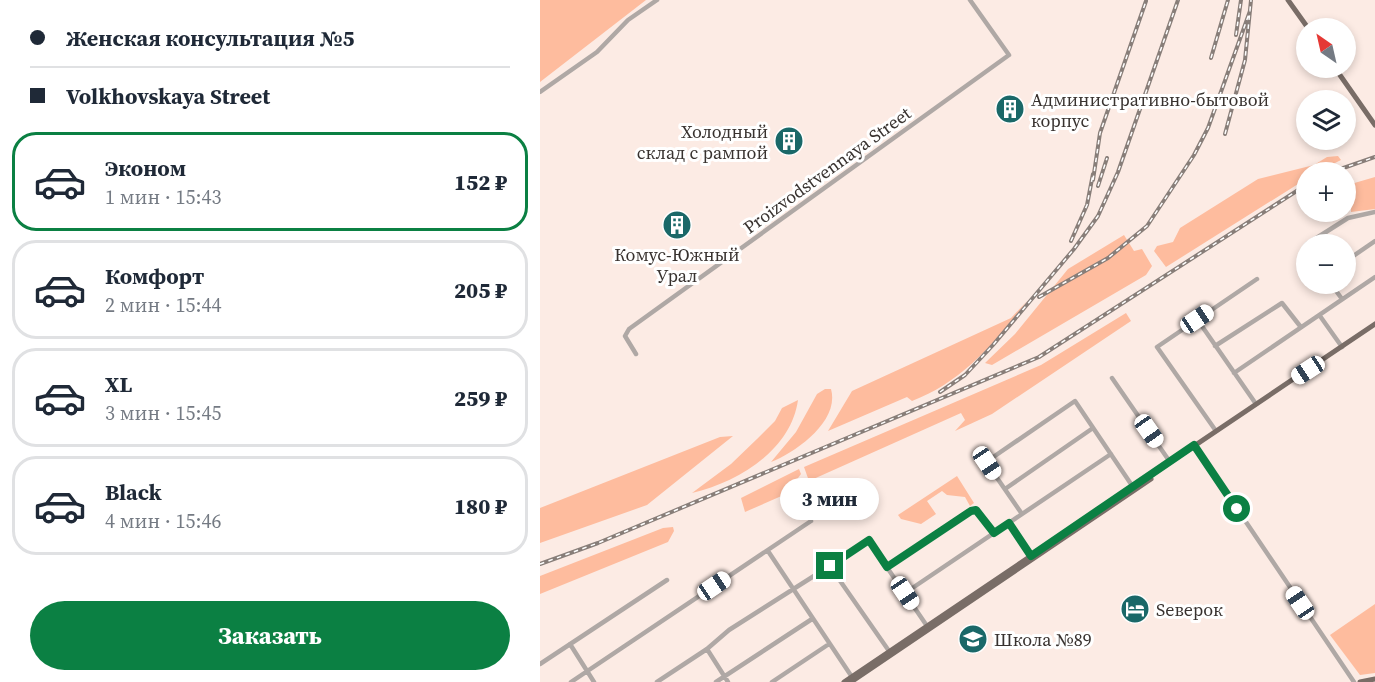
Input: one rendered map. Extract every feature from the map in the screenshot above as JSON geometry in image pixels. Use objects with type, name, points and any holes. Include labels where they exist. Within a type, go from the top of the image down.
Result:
[{"type":"main road","points":[[1288,0],[1301,18]]},
{"type":"main road","points":[[1342,78],[1375,125]]},
{"type":"main road","points":[[844,682],[852,680],[1375,326]]},
{"type":"main road","points":[[1134,488],[1257,405]]},
{"type":"main road","points":[[1360,682],[1375,679]]},
{"type":"street","points":[[540,92],[597,52],[628,20],[657,0]]},
{"type":"street","name":"Proizvodstvennaya Street","points":[[636,354],[625,336],[629,329],[1009,55],[970,0]]},
{"type":"street","points":[[1323,234],[1348,218],[1375,212]]},
{"type":"street","points":[[1356,254],[1375,241]]},
{"type":"street","points":[[1234,373],[1375,277]]},
{"type":"street","points":[[1216,431],[1157,347],[1257,279]]},
{"type":"street","points":[[1338,294],[1342,299]]},
{"type":"street","points":[[1215,346],[1282,303],[1300,326]]},
{"type":"street","points":[[1320,316],[1343,348]]},
{"type":"street","points":[[1197,319],[1257,405]]},
{"type":"street","points":[[1112,378],[1170,462]]},
{"type":"street","points":[[1022,514],[986,462],[1075,401],[1134,488]]},
{"type":"street","points":[[1005,489],[1093,428]]},
{"type":"street","points":[[1195,447],[1354,682]]},
{"type":"street","points":[[905,593],[1111,454]]},
{"type":"street","points":[[887,567],[971,511],[979,513],[994,533]]},
{"type":"street","points":[[571,682],[811,521]]},
{"type":"street","points":[[1009,523],[1032,557]]},
{"type":"street","points":[[657,682],[707,649],[729,630],[869,540],[928,628]]},
{"type":"street","points":[[768,551],[852,680]]},
{"type":"street","points":[[836,575],[890,653]]},
{"type":"street","points":[[540,664],[667,580]]},
{"type":"street","points":[[716,682],[812,619]]},
{"type":"street","points":[[570,644],[594,682]]},
{"type":"street","points":[[772,682],[829,644]]},
{"type":"street","points":[[707,649],[729,682]]},
{"type":"shaded area","points":[[540,0],[646,0],[540,82]]},
{"type":"shaded area","points":[[1338,156],[1341,160],[1319,162],[1327,157]]},
{"type":"shaded area","points":[[1296,170],[1296,185],[1166,267],[1154,251],[1157,246],[1173,242],[1180,228],[1258,179]]},
{"type":"shaded area","points":[[1375,177],[1375,209],[1356,211],[1356,183]]},
{"type":"shaded area","points":[[1124,235],[1134,251],[1142,249],[1152,266],[1146,275],[992,365],[985,363],[1015,334],[1068,269]]},
{"type":"shaded area","points":[[1027,301],[990,346],[947,383],[912,401],[907,397],[828,431],[852,391],[1011,318]]},
{"type":"shaded area","points":[[1126,313],[1131,321],[992,414],[955,431],[965,420],[961,413],[809,481],[804,467],[1041,365]]},
{"type":"shaded area","points":[[825,389],[831,389],[832,401],[823,424],[803,443],[771,462],[796,432],[817,394]]},
{"type":"shaded area","points":[[798,400],[785,434],[760,461],[727,481],[692,493],[731,464],[775,421],[782,408]]},
{"type":"shaded area","points":[[733,436],[647,505],[540,543],[540,508],[720,437]]},
{"type":"shaded area","points":[[799,469],[801,474],[786,494],[745,512],[741,498]]},
{"type":"shaded area","points":[[957,476],[974,503],[970,506],[965,497],[947,495],[942,491],[927,501],[936,514],[921,524],[901,519],[898,515]]},
{"type":"shaded area","points":[[673,527],[674,531],[668,542],[540,594],[540,576],[663,528]]},
{"type":"shaded area","points":[[1375,604],[1375,673],[1360,675],[1330,635]]},
{"type":"railway","points":[[940,392],[965,375],[993,345],[1074,249],[1098,216],[1118,172],[1178,0]]},
{"type":"railway","points":[[1211,58],[1228,0]]},
{"type":"railway","points":[[1236,35],[1241,0]]},
{"type":"railway","points":[[1225,134],[1245,60],[1251,0]]},
{"type":"railway","points":[[1093,180],[1100,133],[1146,1]]},
{"type":"railway","points":[[1039,297],[1108,258],[1147,226],[1194,155],[1208,128],[1250,11]]},
{"type":"railway","points":[[1356,164],[1375,157]]},
{"type":"railway","points":[[1098,186],[1107,158]]},
{"type":"railway","points":[[1071,241],[1087,205],[1093,174]]},
{"type":"railway","points":[[540,564],[598,543],[1039,357],[1296,191]]},
{"type":"place","name":"Административно-бытовой корпус","points":[[1010,109]]},
{"type":"place","name":"Холодный склад с рампой","points":[[789,141]]},
{"type":"place","name":"Комус-Южный Урал","points":[[677,225]]},
{"type":"place","name":"Sеверок","points":[[1135,609]]},
{"type":"place","name":"Школа №89","points":[[973,639]]},
{"type":"route","points":[[830,566],[869,540],[887,567],[971,511],[976,510],[994,533],[1009,523],[1031,556],[1194,445],[1237,509]]}]
